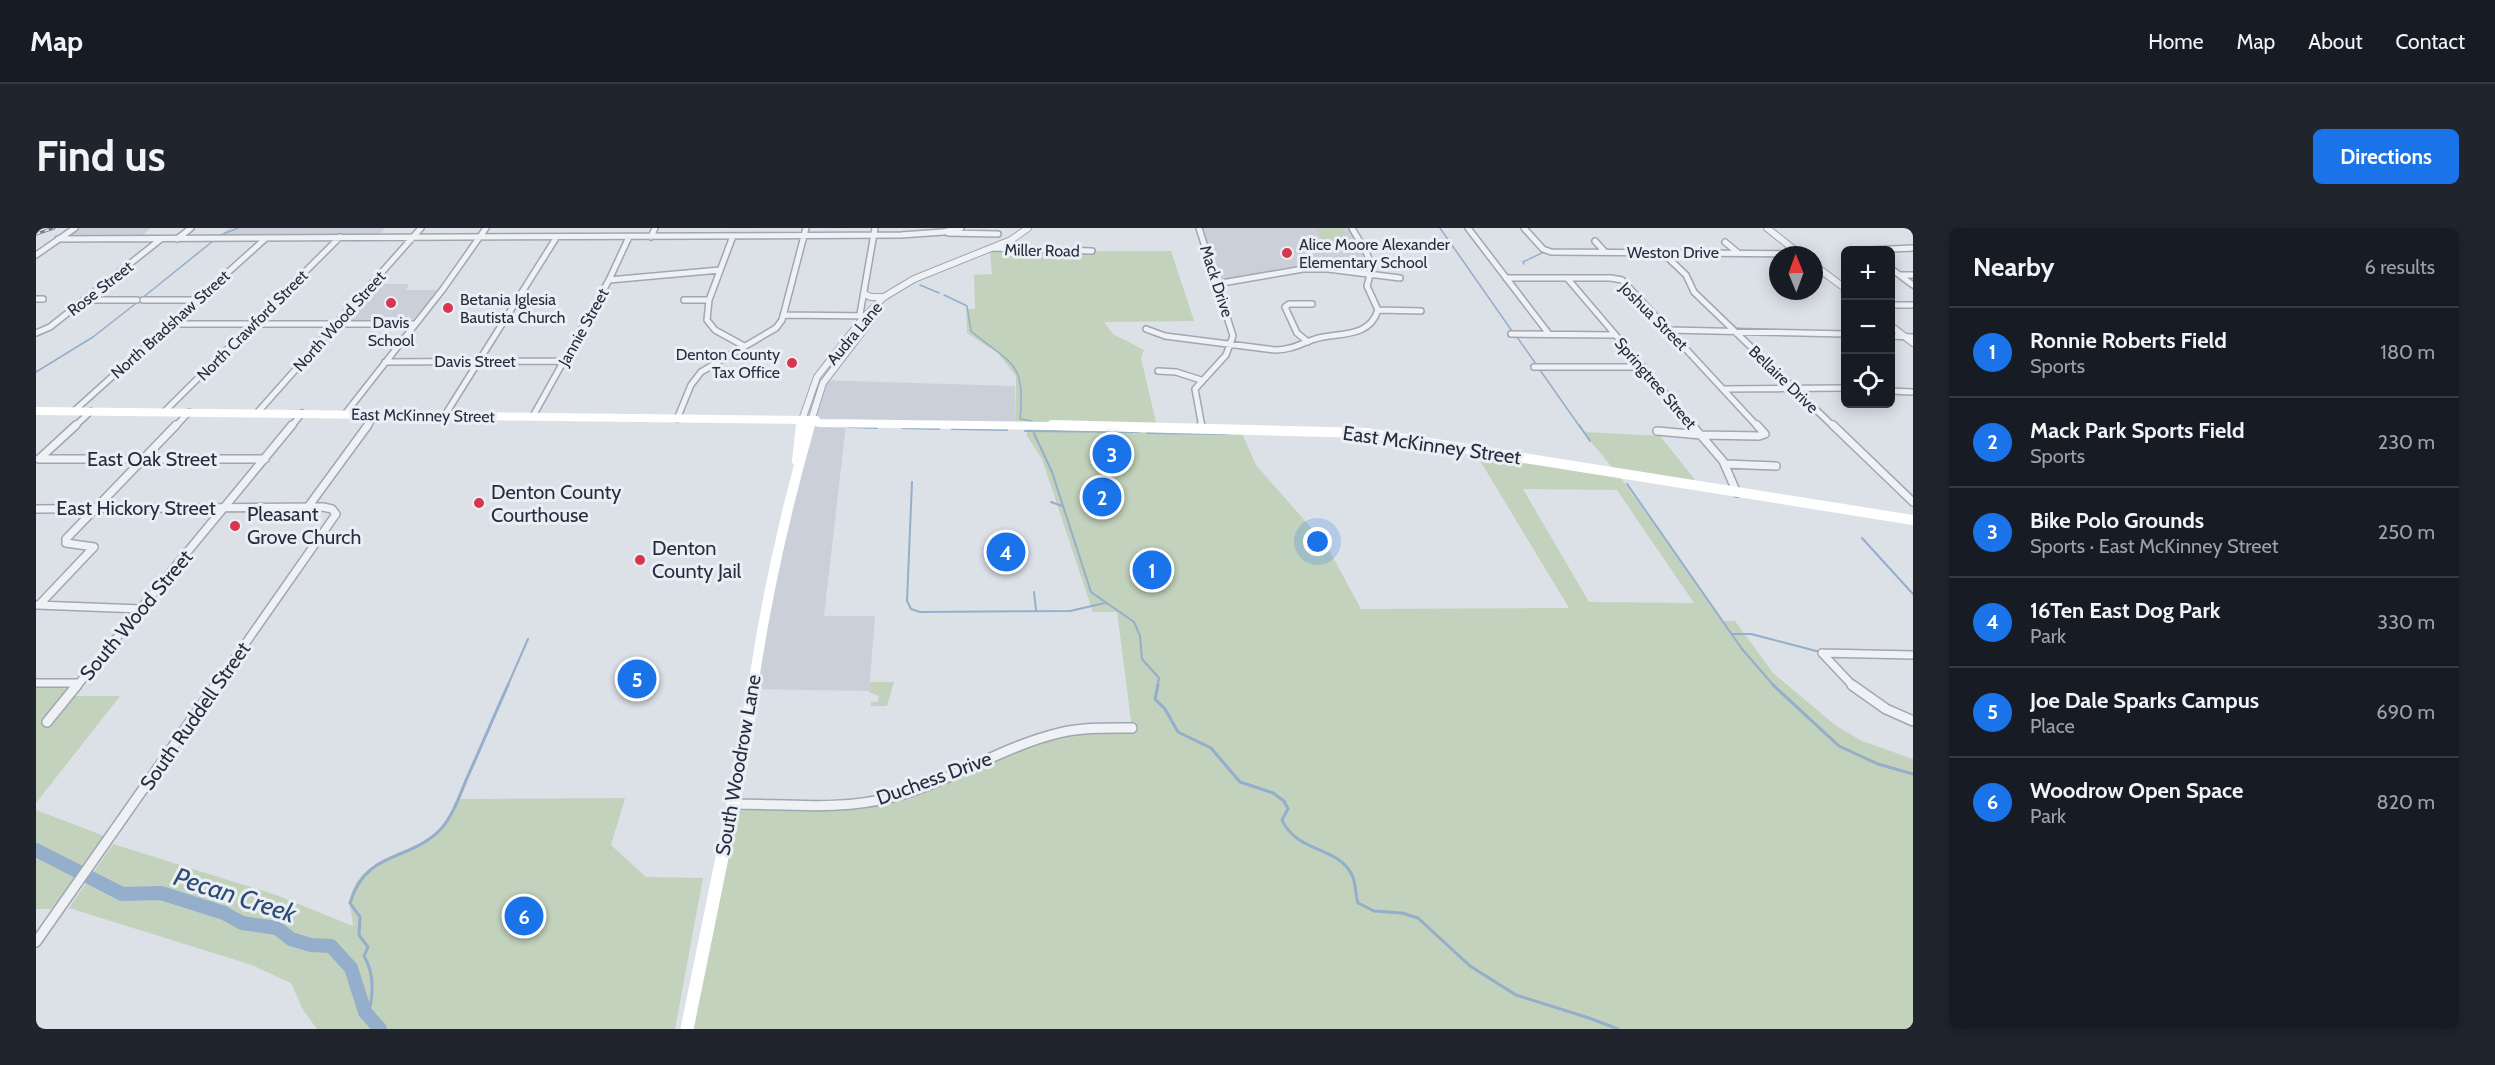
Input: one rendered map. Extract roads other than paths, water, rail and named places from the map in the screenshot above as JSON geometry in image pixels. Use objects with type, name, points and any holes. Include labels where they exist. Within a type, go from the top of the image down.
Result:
[{"type":"main road","name":"East McKinney Street","points":[[36,411],[676,418],[820,423],[1311,430],[1378,435],[1913,520]]},
{"type":"main road","name":"South Woodrow Lane","points":[[687,1029],[747,736],[764,610],[787,501],[797,464],[805,445],[807,421]]},
{"type":"street","points":[[36,255],[75,228]]},
{"type":"street","points":[[177,239],[191,228]]},
{"type":"street","name":"North Wood Street","points":[[257,413],[421,228]]},
{"type":"street","points":[[345,414],[480,239],[486,228]]},
{"type":"street","points":[[651,237],[655,228]]},
{"type":"street","points":[[704,237],[707,228]]},
{"type":"street","points":[[676,418],[695,378],[709,366],[776,328],[783,315],[806,228]]},
{"type":"street","points":[[783,315],[866,315],[864,294],[874,228]]},
{"type":"street","points":[[58,239],[803,236],[874,235],[961,228]]},
{"type":"street","name":"Audra Lane","points":[[807,421],[812,386],[833,364],[866,315],[884,297],[934,273],[963,263],[968,258],[1019,236],[1028,228]]},
{"type":"street","name":"Mack Drive","points":[[1199,228],[1232,329],[1231,346],[1226,356],[1201,380]]},
{"type":"street","points":[[1146,329],[1165,337],[1200,339],[1231,346],[1282,350],[1361,330],[1374,320],[1378,310],[1367,288],[1371,276],[1371,260],[1352,228]]},
{"type":"street","points":[[1468,228],[1549,334]]},
{"type":"street","name":"Weston Drive","points":[[1524,228],[1546,251],[1769,253]]},
{"type":"street","points":[[1767,228],[1790,246]]},
{"type":"street","points":[[942,230],[954,234],[998,234]]},
{"type":"street","points":[[352,237],[356,232]]},
{"type":"street","points":[[733,236],[709,300],[707,320],[715,330],[744,346]]},
{"type":"street","name":"North Crawford Street","points":[[164,412],[340,237]]},
{"type":"street","name":"Jannie Street","points":[[533,416],[609,280],[629,237]]},
{"type":"street","name":"North Bradshaw Street","points":[[74,411],[266,238]]},
{"type":"street","points":[[445,415],[556,238]]},
{"type":"street","name":"Rose Street","points":[[36,333],[50,327],[161,239]]},
{"type":"street","points":[[1595,241],[1605,252]]},
{"type":"street","points":[[1725,242],[1737,252]]},
{"type":"street","name":"Miller Road","points":[[991,248],[1092,251]]},
{"type":"street","points":[[1895,248],[1913,248]]},
{"type":"street","name":"Bellaire Drive","points":[[1662,252],[1686,275],[1692,290],[1913,502]]},
{"type":"street","points":[[1216,284],[1240,283],[1283,272],[1307,269],[1400,278]]},
{"type":"street","points":[[609,280],[633,279],[682,270],[720,270]]},
{"type":"street","points":[[1823,271],[1841,286]]},
{"type":"street","points":[[1895,272],[1913,285]]},
{"type":"street","name":"Audra Lane","points":[[866,315],[934,273]]},
{"type":"street","points":[[1900,275],[1913,275]]},
{"type":"street","name":"Joshua Street","points":[[1506,278],[1611,278],[1622,280],[1765,435],[1701,435]]},
{"type":"street","name":"Springtree Street","points":[[1567,278],[1725,464],[1737,493]]},
{"type":"street","points":[[864,294],[884,297]]},
{"type":"street","points":[[84,300],[198,300]]},
{"type":"street","points":[[684,300],[709,300]]},
{"type":"street","points":[[1308,342],[1297,333],[1285,307],[1289,304],[1312,304]]},
{"type":"street","points":[[1895,304],[1913,305]]},
{"type":"street","points":[[1378,310],[1420,311]]},
{"type":"street","points":[[170,324],[415,324]]},
{"type":"street","points":[[1895,329],[1913,343]]},
{"type":"street","points":[[1669,330],[1841,334]]},
{"type":"street","points":[[1511,334],[1615,335]]},
{"type":"street","points":[[1895,336],[1913,337]]},
{"type":"street","name":"Davis Street","points":[[385,362],[565,361]]},
{"type":"street","points":[[1534,367],[1642,367]]},
{"type":"street","points":[[1158,371],[1176,372],[1201,380],[1195,387],[1194,394],[1202,428]]},
{"type":"street","points":[[1724,389],[1841,388]]},
{"type":"street","points":[[1895,391],[1913,392]]},
{"type":"street","points":[[37,460],[90,411]]},
{"type":"street","points":[[38,605],[94,548],[90,545],[66,543],[66,539],[189,412]]},
{"type":"street","points":[[224,508],[302,413]]},
{"type":"street","points":[[308,507],[376,414]]},
{"type":"street","points":[[1657,431],[1701,435]]},
{"type":"street","name":"East Oak Street","points":[[37,460],[265,459]]},
{"type":"street","points":[[1725,464],[1776,466]]},
{"type":"street","name":"East Hickory Street","points":[[36,509],[308,507]]},
{"type":"street","name":"South Ruddell Street","points":[[36,942],[336,514],[328,507],[308,507]]},
{"type":"street","name":"South Wood Street","points":[[47,722],[224,508]]},
{"type":"street","points":[[38,605],[141,609]]},
{"type":"street","points":[[1913,655],[1822,653],[1842,678],[1865,698],[1883,710],[1913,721]]},
{"type":"street","points":[[36,683],[80,683]]},
{"type":"street","name":"Duchess Drive","points":[[733,804],[848,803],[879,800],[908,792],[1047,736],[1079,730],[1132,728]]},
{"type":"waterway","points":[[218,236],[238,228]]},
{"type":"waterway","points":[[1440,228],[1512,331]]},
{"type":"waterway","points":[[141,299],[213,241]]},
{"type":"waterway","points":[[1524,264],[1523,262],[1546,251]]},
{"type":"waterway","points":[[920,285],[939,293]]},
{"type":"waterway","points":[[944,295],[967,306],[971,331],[1013,366],[1018,374],[1020,385],[1020,419],[1032,421]]},
{"type":"waterway","points":[[36,372],[93,337],[139,301]]},
{"type":"waterway","points":[[1517,337],[1536,364]]},
{"type":"waterway","points":[[1540,370],[1580,427]]},
{"type":"waterway","points":[[1579,425],[1590,441]]},
{"type":"waterway","points":[[848,427],[877,428]]},
{"type":"waterway","points":[[903,428],[939,429]]},
{"type":"waterway","points":[[952,429],[1007,430]]},
{"type":"waterway","points":[[1025,431],[1033,431]]},
{"type":"waterway","points":[[1033,431],[1139,432]]},
{"type":"waterway","points":[[1033,431],[1052,472],[1091,592],[1134,622],[1140,636],[1142,659],[1159,678],[1157,687]]},
{"type":"waterway","points":[[1147,433],[1228,434]]},
{"type":"waterway","points":[[912,482],[907,601],[911,609],[920,612],[1070,611],[1105,603]]},
{"type":"waterway","points":[[1627,484],[1742,649],[1774,686]]},
{"type":"waterway","points":[[1051,502],[1062,506]]},
{"type":"waterway","points":[[1862,538],[1913,594]]},
{"type":"waterway","points":[[1034,592],[1036,610]]},
{"type":"waterway","points":[[1732,634],[1751,634],[1820,652]]},
{"type":"waterway","points":[[507,687],[528,639]]},
{"type":"waterway","points":[[368,1016],[372,986],[370,970],[364,956],[368,947],[359,935],[360,917],[350,903],[357,886],[377,865],[427,841],[444,826],[508,685]]},
{"type":"waterway","points":[[1158,685],[1155,699],[1165,709],[1178,732],[1211,748],[1240,782],[1273,793],[1284,801],[1288,809],[1282,820],[1289,831],[1346,866],[1353,878],[1358,903],[1374,911],[1402,913],[1418,918],[1470,966],[1516,995],[1618,1029]]},
{"type":"waterway","points":[[1774,686],[1839,746],[1878,764],[1913,774]]},
{"type":"waterway","name":"Pecan Creek","points":[[36,850],[122,894],[161,893],[224,913],[242,923],[277,928],[291,939],[311,945],[331,946],[351,968],[365,1012],[380,1029]]},
{"type":"railway","points":[[36,234],[54,228]]},
{"type":"place","name":"Alice Moore Alexander Elementary School","points":[[1287,253]]},
{"type":"place","name":"Davis School","points":[[391,303]]},
{"type":"place","name":"Betania Iglesia Bautista Church","points":[[448,308]]},
{"type":"place","name":"Denton County Tax Office","points":[[792,363]]},
{"type":"place","name":"Bike Polo Grounds","points":[[1112,454]]},
{"type":"place","name":"Mack Park Sports Field","points":[[1102,497]]},
{"type":"place","name":"Denton County Courthouse","points":[[479,503]]},
{"type":"place","name":"Pleasant Grove Church","points":[[235,526]]},
{"type":"place","name":"16Ten East Dog Park","points":[[1006,552]]},
{"type":"place","name":"Denton County Jail","points":[[640,560]]},
{"type":"place","name":"Ronnie Roberts Field","points":[[1152,570]]},
{"type":"place","name":"Joe Dale Sparks Campus","points":[[637,679]]},
{"type":"place","name":"Woodrow Open Space","points":[[524,916]]}]
